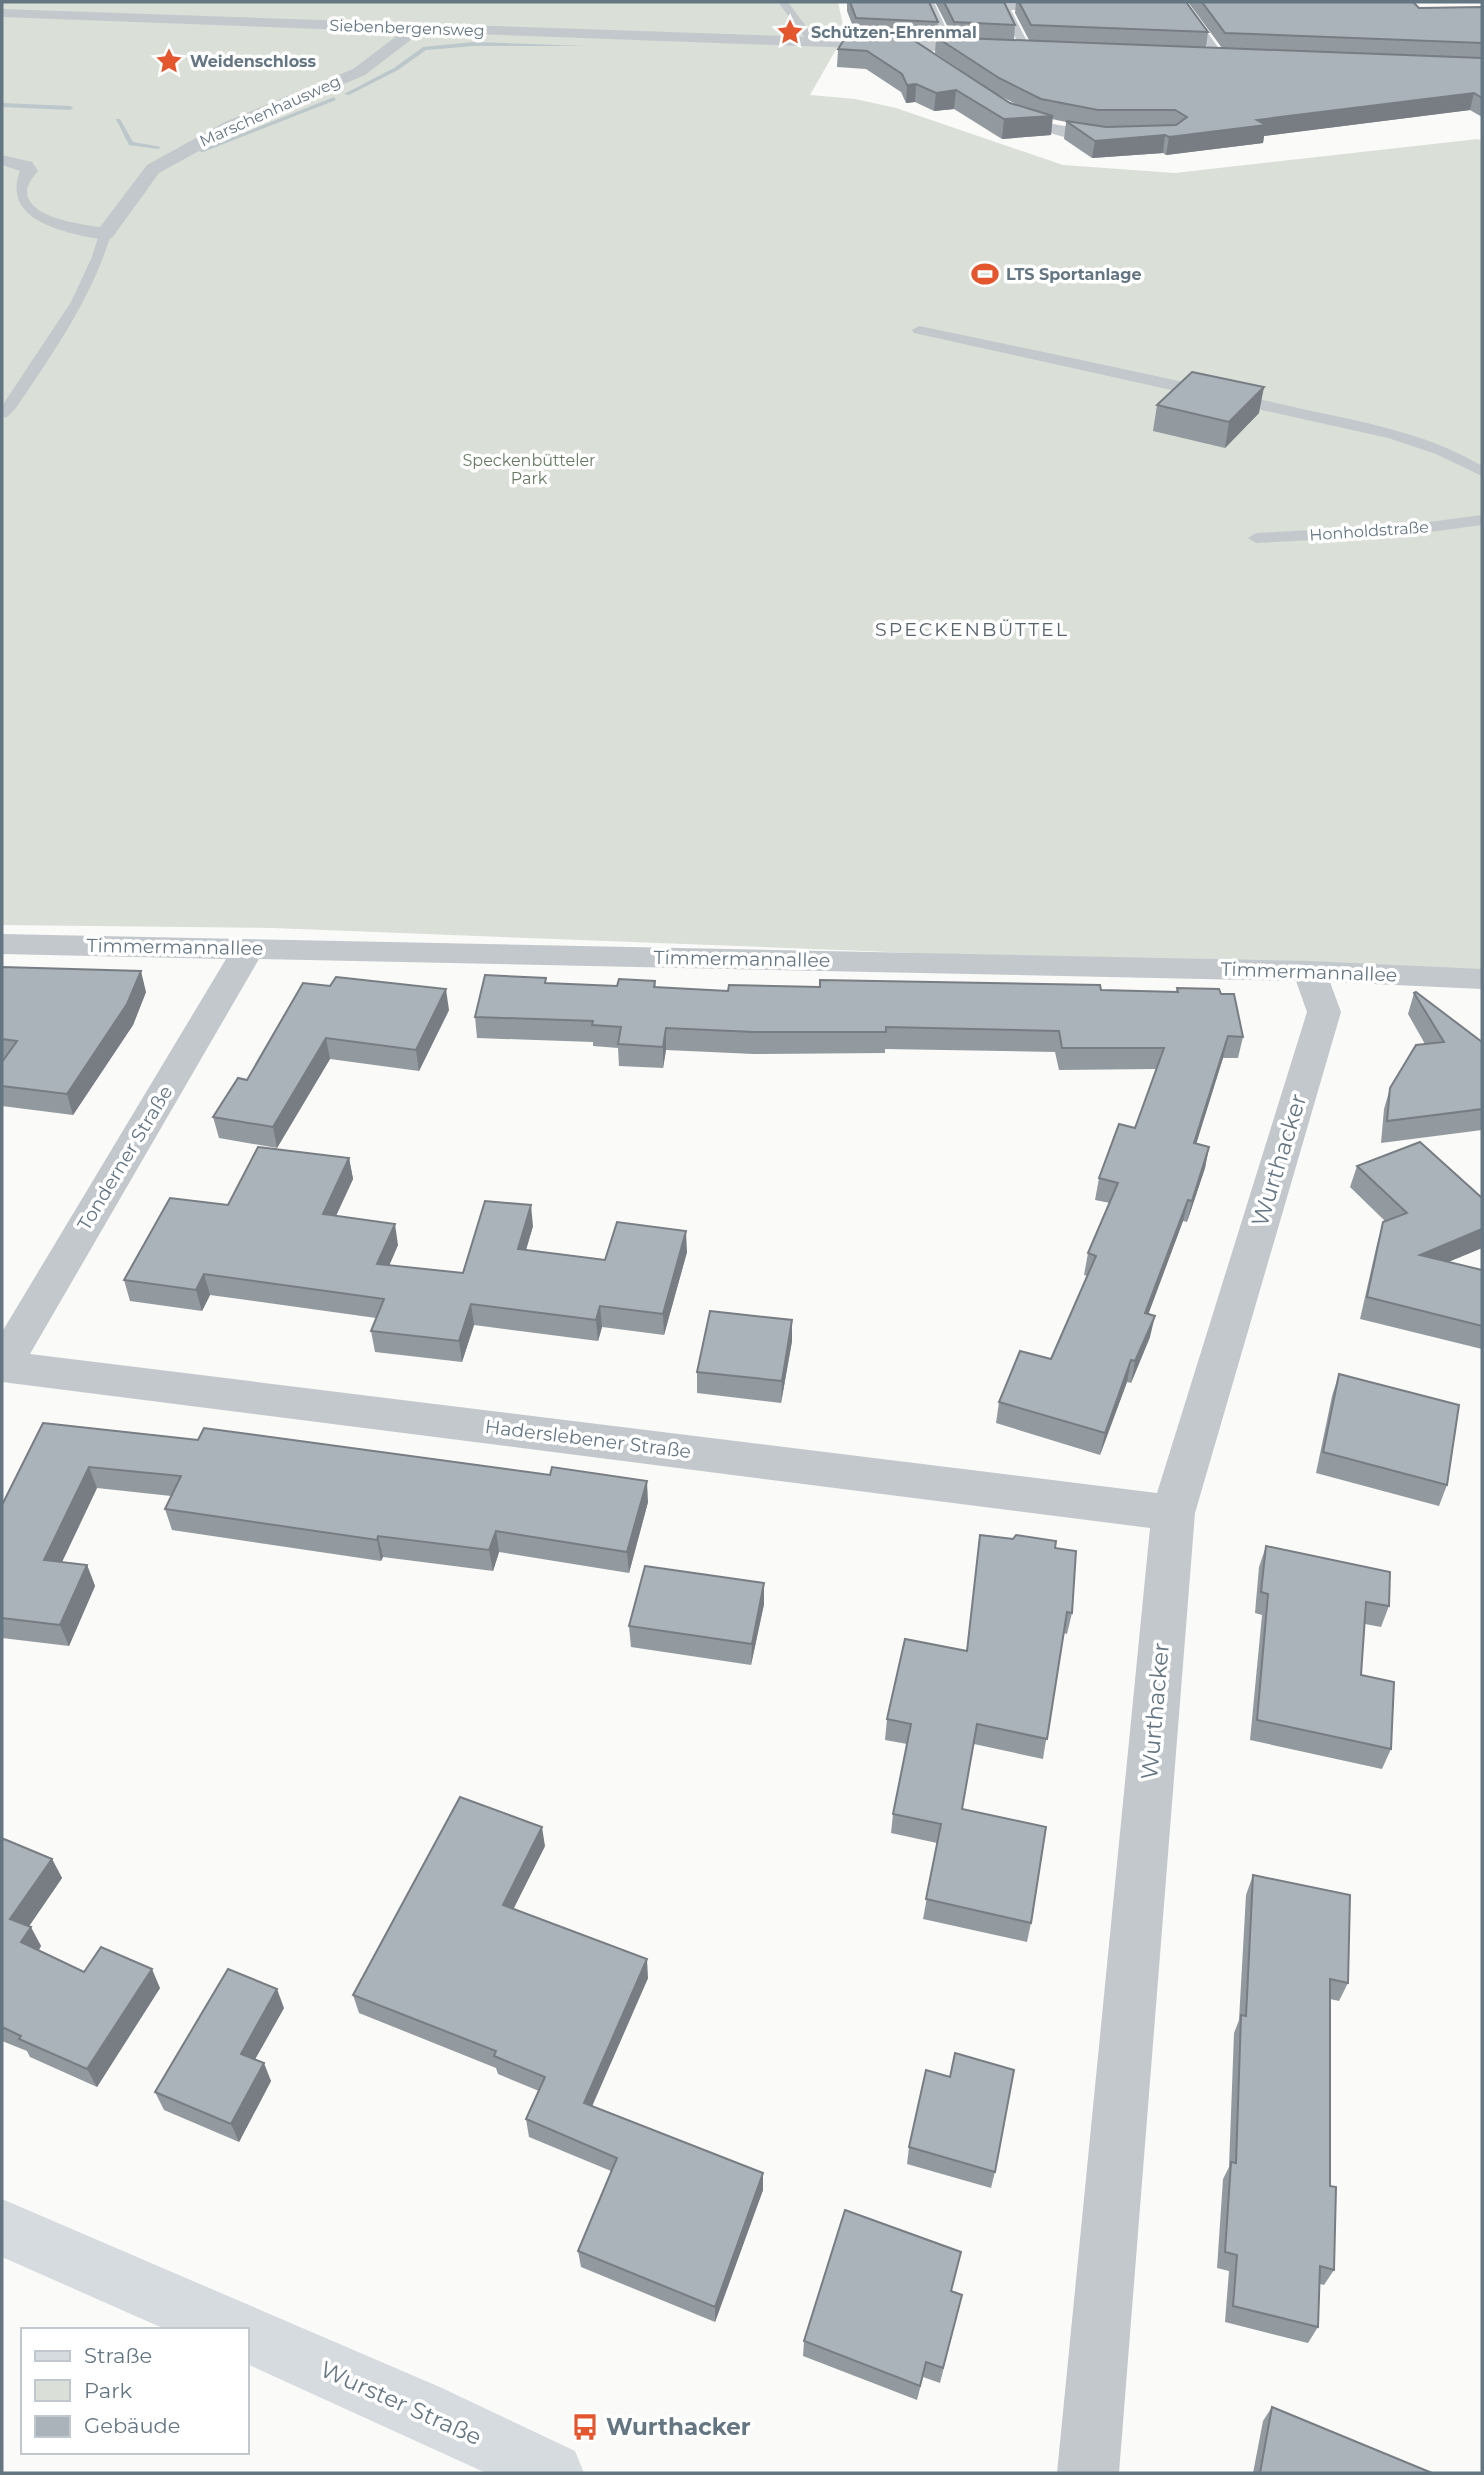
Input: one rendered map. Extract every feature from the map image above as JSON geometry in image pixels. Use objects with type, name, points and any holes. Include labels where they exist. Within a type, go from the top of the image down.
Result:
[{"type":"street","name":"Siebenbergensweg","points":[[2,13],[1020,49]]},
{"type":"street","name":"Marschenhausweg","points":[[105,234],[153,169],[231,126],[359,72],[417,28]]},
{"type":"street","points":[[909,45],[941,66]]},
{"type":"street","points":[[984,95],[1016,116],[1041,125],[1068,132],[1128,138]]},
{"type":"street","points":[[2,160],[26,166],[29,171],[19,186],[10,193],[36,218],[105,234]]},
{"type":"street","name":"Timmermannallee","points":[[2,944],[1309,971],[1482,979]]},
{"type":"street","name":"Tonderner Straße","points":[[2,1367],[248,949]]},
{"type":"street","name":"Wurthacker","points":[[1088,2473],[1173,1513],[1324,1012],[1309,971]]},
{"type":"street","name":"Haderslebener Straße","points":[[2,1367],[1173,1513]]},
{"type":"street","points":[[2,2228],[231,2328]]},
{"type":"street","name":"Wurster Straße","points":[[248,2334],[420,2410],[554,2473]]},
{"type":"lane","points":[[783,2],[811,40]]},
{"type":"lane","points":[[929,2],[949,46]]},
{"type":"lane","points":[[1181,2],[1219,57]]},
{"type":"lane","points":[[1020,49],[1005,7],[1048,6]]},
{"type":"lane","name":"Marschenhausweg","points":[[2,414],[11,405],[72,312],[91,276],[105,234]]},
{"type":"lane","points":[[919,330],[1188,386],[1325,418],[1440,449],[1465,460],[1482,472]]},
{"type":"lane","name":"Honholdstraße","points":[[1256,538],[1407,530],[1482,520]]},
{"type":"green space","name":"Speckenbütteler Park","points":[[2,2],[838,2],[846,39],[838,46],[810,95],[855,99],[896,108],[1063,165],[1175,173],[1478,139],[1482,141],[1482,975],[273,928],[2,925]]},
{"type":"building","points":[[850,2],[929,2],[938,22],[856,18]]},
{"type":"building","points":[[944,2],[1004,2],[1015,25],[954,22]]},
{"type":"building","points":[[1019,2],[1186,2],[1208,32],[1031,25]]},
{"type":"building","points":[[1202,2],[1413,2],[1419,8],[1482,7],[1482,43],[1225,33]]},
{"type":"building","points":[[849,32],[904,34],[1010,103],[1053,116],[1004,119],[956,90],[936,93],[916,84],[907,85],[902,74],[867,51],[838,49]]},
{"type":"building","points":[[936,37],[1482,58],[1482,98],[1474,93],[1257,120],[1266,125],[1169,137],[1165,135],[1095,141],[1066,121],[1106,127],[1176,125],[1187,117],[1175,110],[1098,110],[1041,99],[999,78]]},
{"type":"building","points":[[1192,372],[1264,387],[1229,422],[1157,405]]},
{"type":"building","points":[[2,967],[141,971],[127,1004],[67,1094],[2,1086],[2,1062],[17,1041],[2,1039]]},
{"type":"building","points":[[485,975],[546,978],[545,983],[617,986],[619,979],[655,981],[654,987],[728,991],[729,985],[820,987],[820,980],[1100,985],[1101,990],[1178,992],[1177,988],[1219,989],[1221,994],[1234,994],[1243,1037],[1228,1036],[1194,1143],[1209,1147],[1192,1201],[1188,1200],[1145,1313],[1155,1316],[1135,1361],[1131,1360],[1105,1433],[999,1402],[1020,1351],[1051,1359],[1096,1256],[1088,1253],[1118,1183],[1099,1178],[1119,1124],[1135,1128],[1164,1048],[1062,1048],[1059,1031],[886,1027],[886,1032],[754,1032],[666,1028],[663,1047],[618,1044],[621,1027],[592,1025],[593,1021],[475,1017]]},
{"type":"building","points":[[336,977],[446,989],[416,1050],[326,1038],[273,1127],[213,1117],[238,1078],[247,1080],[303,983],[330,986]]},
{"type":"building","points":[[1414,993],[1482,1042],[1482,1109],[1387,1121],[1390,1088],[1416,1045],[1444,1042]]},
{"type":"building","points":[[1420,1142],[1482,1198],[1482,1229],[1420,1255],[1482,1270],[1482,1326],[1367,1297],[1383,1222],[1407,1213],[1357,1166]]},
{"type":"building","points":[[258,1147],[349,1158],[323,1214],[395,1224],[377,1264],[463,1273],[485,1201],[531,1205],[518,1249],[605,1260],[617,1222],[686,1231],[663,1314],[600,1306],[596,1320],[471,1304],[459,1341],[371,1331],[384,1299],[204,1274],[196,1290],[124,1280],[170,1198],[228,1205]]},
{"type":"building","points":[[710,1311],[792,1320],[782,1381],[697,1372]]},
{"type":"building","points":[[1339,1374],[1459,1405],[1447,1485],[1323,1452]]},
{"type":"building","points":[[43,1423],[198,1440],[204,1428],[550,1475],[552,1467],[647,1481],[627,1552],[496,1531],[489,1550],[378,1536],[377,1540],[165,1509],[181,1476],[89,1467],[44,1560],[87,1565],[60,1625],[2,1618],[2,1505]]},
{"type":"building","points":[[980,1535],[1013,1539],[1016,1535],[1056,1541],[1055,1548],[1076,1551],[1072,1613],[1067,1612],[1047,1739],[977,1724],[962,1809],[1046,1827],[1031,1923],[926,1899],[941,1824],[893,1814],[911,1724],[887,1719],[905,1639],[967,1651]]},
{"type":"building","points":[[1266,1546],[1390,1572],[1389,1606],[1366,1602],[1361,1675],[1394,1682],[1391,1749],[1257,1720],[1268,1594],[1261,1592]]},
{"type":"building","points":[[645,1566],[764,1583],[752,1644],[629,1626]]},
{"type":"building","points":[[460,1797],[542,1827],[503,1905],[647,1959],[584,2103],[763,2173],[715,2307],[578,2251],[617,2158],[526,2119],[545,2077],[494,2056],[496,2051],[353,1995]]},
{"type":"building","points":[[4,1839],[52,1859],[10,1919],[31,1927],[21,1942],[84,1972],[101,1947],[152,1969],[87,2069],[19,2039],[21,2036],[2,2027]]},
{"type":"building","points":[[1253,1875],[1350,1895],[1348,1983],[1330,1979],[1330,2186],[1336,2187],[1334,2270],[1320,2266],[1318,2327],[1233,2306],[1237,2255],[1225,2252],[1231,2162],[1236,2163],[1241,2015],[1246,2016]]},
{"type":"building","points":[[228,1969],[277,1989],[241,2054],[264,2063],[231,2124],[155,2092]]},
{"type":"building","points":[[955,2053],[1014,2070],[995,2172],[909,2147],[926,2070],[950,2077]]},
{"type":"building","points":[[845,2210],[961,2252],[951,2291],[962,2295],[943,2368],[926,2362],[920,2386],[804,2341]]},
{"type":"building","points":[[1272,2407],[1432,2473],[1260,2473]]},
{"type":"waterway","points":[[347,94],[396,69],[425,48],[474,44],[582,46]]},
{"type":"waterway","points":[[201,151],[334,99]]},
{"type":"waterway","points":[[2,105],[70,108]]},
{"type":"waterway","points":[[118,120],[131,144],[158,147]]},
{"type":"place","name":"Schützen-Ehrenmal","points":[[790,32]]},
{"type":"place","name":"Weidenschloss","points":[[169,61]]},
{"type":"place","name":"LTS Sportanlage","points":[[985,274]]},
{"type":"place","name":"Wurthacker","points":[[585,2427]]},
{"type":"district","name":"SPECKENBÜTTEL","points":[[972,629]]}]
